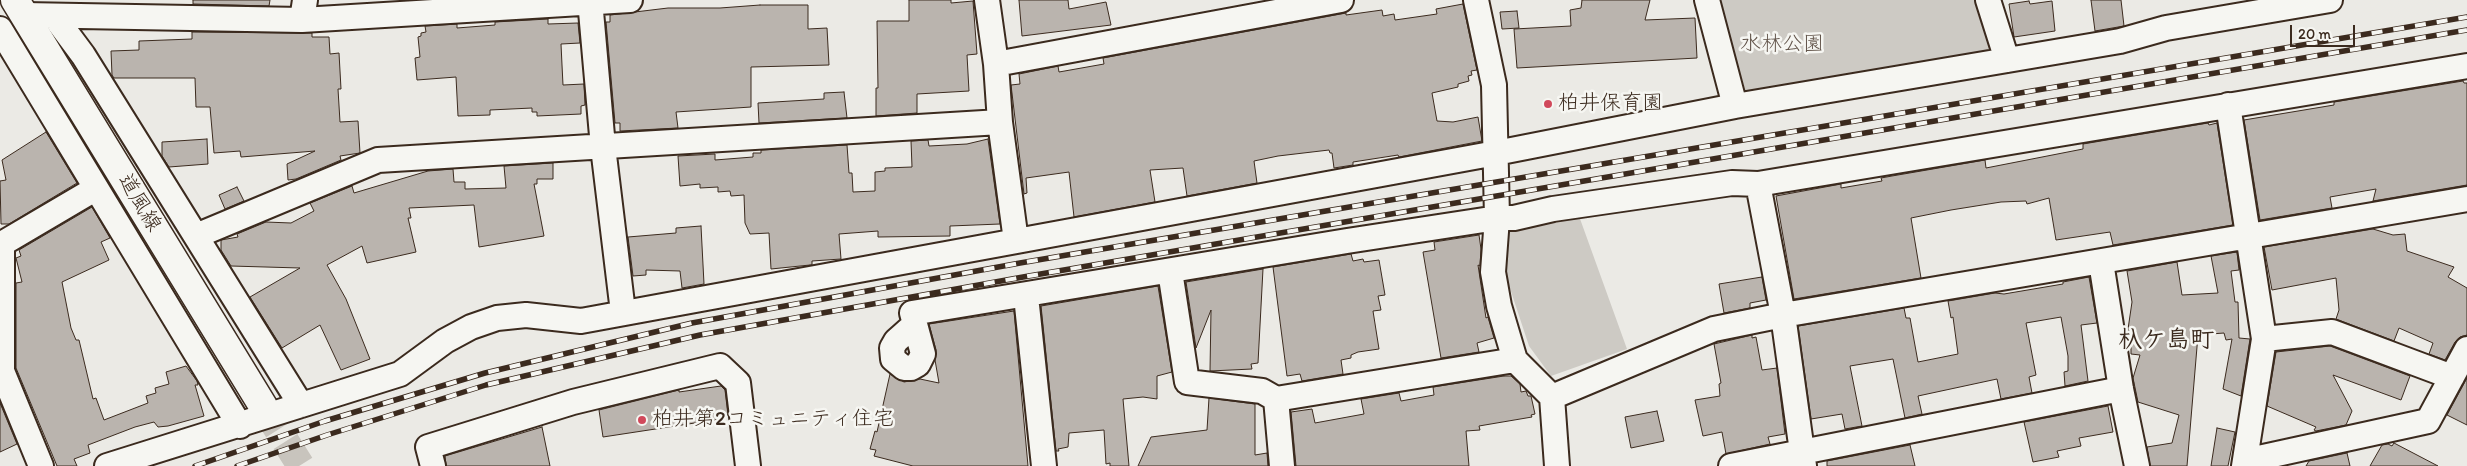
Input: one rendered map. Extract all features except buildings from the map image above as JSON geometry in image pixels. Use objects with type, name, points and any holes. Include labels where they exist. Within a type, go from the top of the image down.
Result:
[{"type":"street","points":[[14,5],[54,16],[630,0]]},
{"type":"street","points":[[987,0],[996,64],[1000,122],[1016,241]]},
{"type":"street","points":[[996,64],[1341,0]]},
{"type":"street","points":[[1476,0],[1494,85],[1497,218],[1493,272],[1499,306],[1515,360],[1552,397],[1557,466]]},
{"type":"street","points":[[1707,0],[1735,106]]},
{"type":"street","points":[[1988,0],[2007,60]]},
{"type":"street","points":[[590,1],[603,147],[623,312]]},
{"type":"street","points":[[107,466],[240,426],[400,374],[445,341],[471,327],[497,318],[526,315],[581,321],[1496,153],[1735,106],[2120,41],[2166,28],[2317,1]]},
{"type":"street","name":"道風線","points":[[14,5],[263,406]]},
{"type":"street","points":[[54,16],[83,55],[301,405]]},
{"type":"street","points":[[0,29],[240,426]]},
{"type":"street","points":[[914,325],[912,313],[1497,218],[1514,218],[1553,209],[1732,183],[1758,184],[2467,66]]},
{"type":"street","points":[[2228,106],[2250,236],[2264,339],[2244,463],[2428,421],[2467,349]]},
{"type":"street","points":[[196,236],[378,160],[1000,122]]},
{"type":"street","points":[[1758,184],[1783,315],[1802,458]]},
{"type":"street","points":[[41,466],[1,372],[1,245],[95,189]]},
{"type":"street","points":[[1552,397],[1714,329],[1783,315],[2467,199]]},
{"type":"street","points":[[2101,262],[2121,389],[2137,466]]},
{"type":"street","points":[[1170,271],[1187,382],[1262,391],[1276,399],[1515,360]]},
{"type":"street","points":[[1026,296],[1044,466]]},
{"type":"street","points":[[2264,339],[2332,332],[2452,377]]},
{"type":"street","points":[[433,466],[428,447],[573,402],[720,366],[738,383],[748,466]]},
{"type":"street","points":[[1731,466],[1802,458],[2121,389]]},
{"type":"street","points":[[1276,399],[1282,466]]},
{"type":"green space","name":"水林公園","points":[[1719,0],[1980,0],[1995,47],[1989,56],[1756,94],[1745,90]]},
{"type":"green space","points":[[1579,216],[1627,349],[1551,376],[1529,346],[1502,264],[1506,227]]},
{"type":"tunnel","points":[[263,406],[301,466]]},
{"type":"railway","points":[[195,466],[325,421],[485,373],[692,323],[1020,263],[2467,17]]},
{"type":"railway","points":[[237,466],[327,435],[486,385],[700,335],[1023,277],[2467,30]]},
{"type":"place","name":"柏井保育園","points":[[1548,104]]},
{"type":"place","name":"柏井第2コミュニティ住宅","points":[[642,420]]},
{"type":"district","name":"杁ケ島町","points":[[2166,341]]}]
